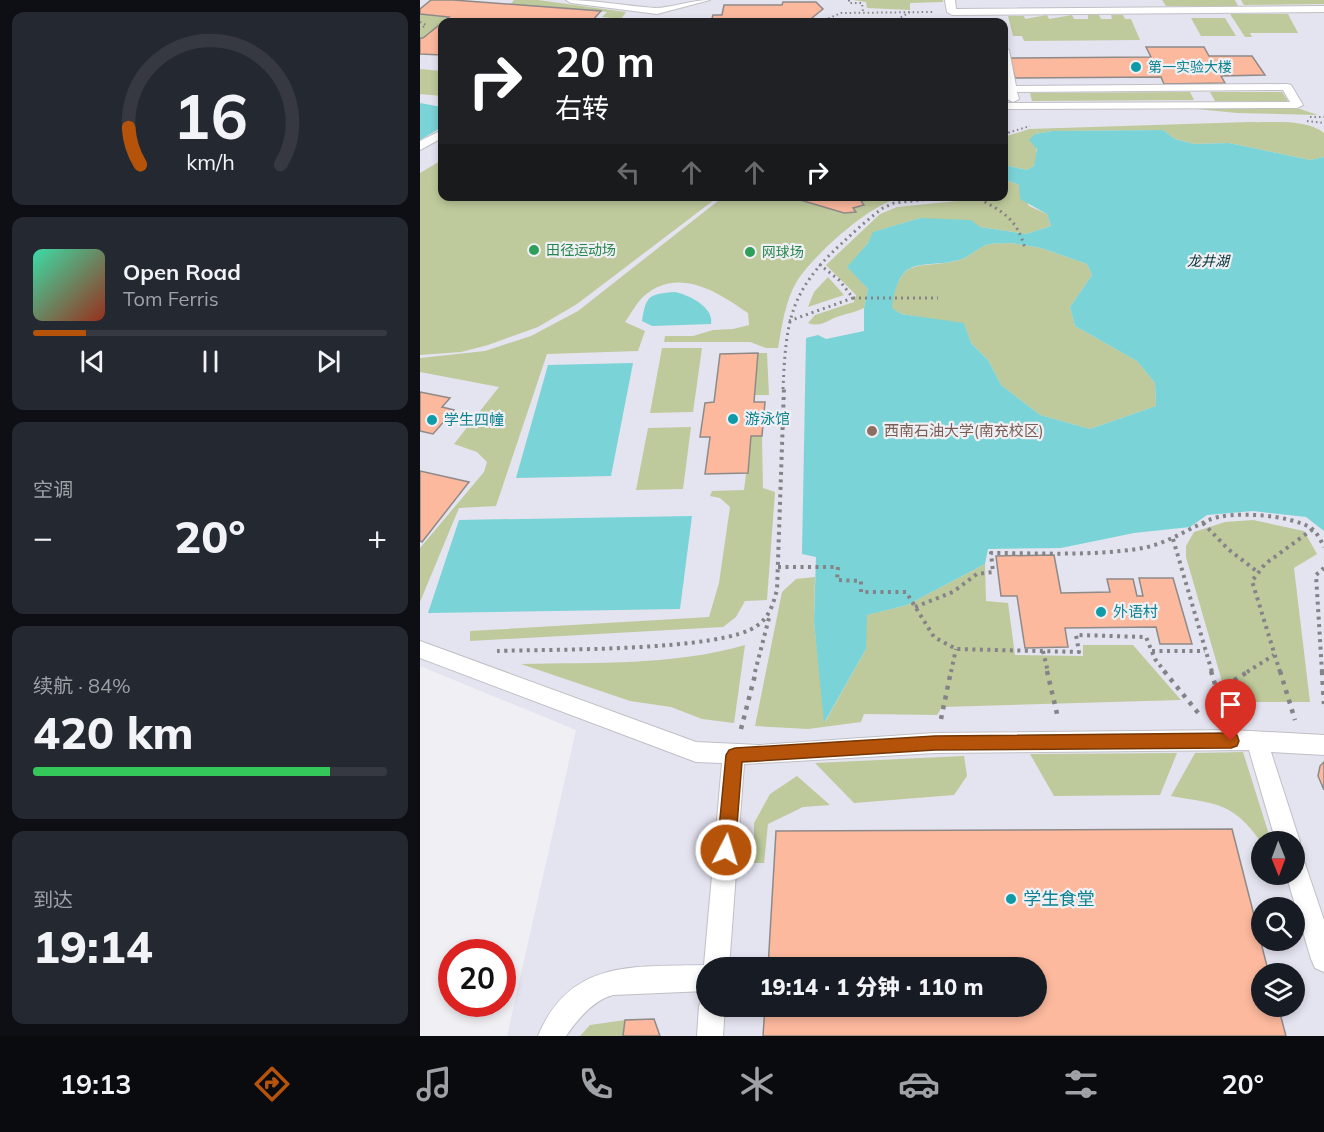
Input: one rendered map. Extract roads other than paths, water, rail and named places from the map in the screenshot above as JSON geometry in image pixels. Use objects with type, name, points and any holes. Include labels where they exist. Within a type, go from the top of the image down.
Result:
[{"type":"lane","points":[[571,0],[642,10],[669,9],[705,0]]},
{"type":"lane","points":[[950,0],[952,12],[1324,9]]},
{"type":"lane","points":[[1141,0],[1147,10]]},
{"type":"lane","points":[[1152,0],[1158,10]]},
{"type":"lane","points":[[669,9],[669,18]]},
{"type":"lane","points":[[994,11],[996,18]]},
{"type":"lane","points":[[1008,70],[1012,89],[1008,106],[1297,105],[1287,87],[1012,89]]},
{"type":"lane","points":[[420,146],[438,136]]},
{"type":"lane","points":[[420,649],[696,752],[735,755],[935,743],[1257,741],[1324,745]]},
{"type":"lane","points":[[1257,741],[1285,831]]},
{"type":"lane","points":[[717,957],[735,755]]},
{"type":"lane","points":[[1301,885],[1324,959]]},
{"type":"lane","points":[[551,1036],[557,1024],[587,994],[610,982],[696,978]]},
{"type":"lane","points":[[710,1036],[711,1017]]},
{"type":"water","points":[[420,103],[438,106],[438,129],[420,140]]},
{"type":"water","name":"龙井湖","points":[[1163,130],[1175,139],[1194,144],[1229,143],[1310,160],[1324,157],[1324,531],[1306,517],[1253,511],[1207,515],[1190,527],[1134,533],[1061,548],[988,549],[985,564],[907,605],[867,615],[866,649],[824,723],[814,622],[816,557],[802,554],[806,338],[818,335],[826,339],[864,331],[864,308],[868,289],[847,267],[868,243],[873,232],[920,218],[971,220],[980,227],[1026,234],[1051,226],[1047,214],[1020,199],[1019,185],[1008,181],[1008,166],[1027,170],[1034,166],[1037,149],[1029,140],[1035,134],[1052,131]],"holes":[[[1012,243],[1041,248],[1087,264],[1092,275],[1070,307],[1075,326],[1137,361],[1155,383],[1156,406],[1090,429],[1040,415],[1001,385],[988,360],[971,343],[964,323],[901,314],[892,308],[900,278],[906,271],[923,265],[959,260],[990,244]]]},
{"type":"water","points":[[675,292],[705,307],[709,312],[711,324],[652,326],[642,321],[645,306],[650,298],[654,295]]},
{"type":"water","points":[[633,363],[611,476],[516,478],[548,365]]},
{"type":"water","points":[[692,516],[680,609],[428,613],[459,520]]},
{"type":"place","name":"第一实验大楼","points":[[1136,67]]},
{"type":"place","name":"田径运动场","points":[[534,250]]},
{"type":"place","name":"网球场","points":[[750,252]]},
{"type":"place","name":"游泳馆","points":[[733,419]]},
{"type":"place","name":"学生四幢","points":[[432,420]]},
{"type":"place","name":"西南石油大学(南充校区)","points":[[872,431]]},
{"type":"place","name":"外语村","points":[[1101,612]]},
{"type":"place","name":"学生食堂","points":[[1011,899]]}]
